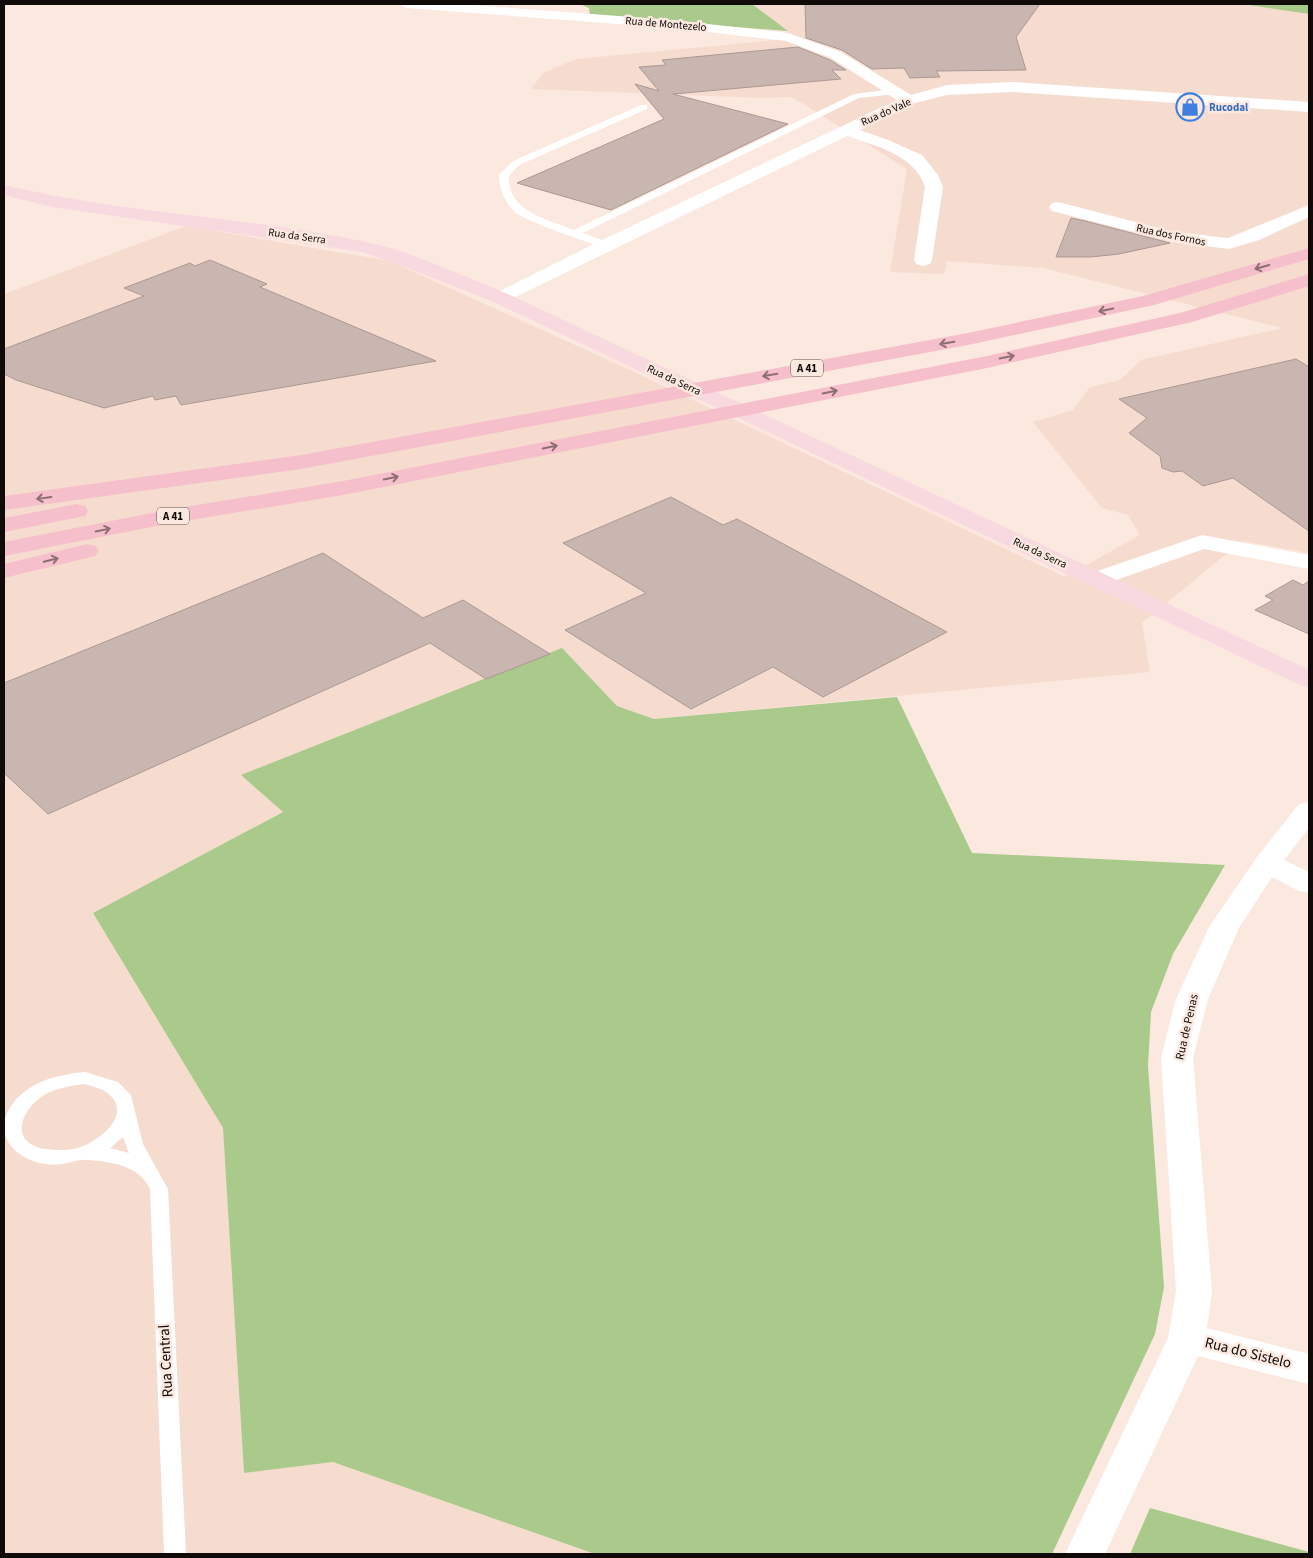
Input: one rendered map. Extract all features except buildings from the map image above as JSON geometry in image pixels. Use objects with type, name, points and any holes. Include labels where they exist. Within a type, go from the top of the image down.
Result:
[{"type":"highway","name":"A 41","points":[[4,525],[165,494],[301,462],[968,339],[1147,301],[1309,253]]},
{"type":"highway","name":"A 41","points":[[4,549],[167,517],[343,488],[986,362],[1185,318],[1309,280]]},
{"type":"highway","points":[[4,503],[301,462]]},
{"type":"highway","points":[[4,571],[343,488]]},
{"type":"main road","name":"Rua da Serra","points":[[4,190],[52,202],[313,238],[365,247],[408,261],[500,298],[1309,680]]},
{"type":"street","name":"Rua de Montezelo","points":[[406,4],[672,24],[780,35],[836,55],[893,92],[909,100]]},
{"type":"street","name":"Rua do Vale","points":[[500,298],[606,245],[909,100],[948,90],[1013,87],[1309,107]]},
{"type":"street","points":[[846,130],[882,143],[916,159],[930,176],[934,187],[923,260]]},
{"type":"street","name":"Rua dos Fornos","points":[[1058,207],[1173,237],[1229,244],[1253,236],[1309,210]]},
{"type":"street","points":[[1097,579],[1202,542],[1309,562]]},
{"type":"street","name":"Rua de Penas","points":[[1085,1554],[1187,1338],[1194,1291],[1177,1058],[1192,999],[1220,936],[1267,863],[1309,810]]},
{"type":"street","points":[[1267,863],[1309,884]]},
{"type":"street","name":"Rua do Sistelo","points":[[1187,1338],[1309,1369]]},
{"type":"lane","points":[[574,233],[857,96],[893,92]]},
{"type":"lane","points":[[606,245],[524,214],[517,209],[503,184],[504,175],[516,163],[644,107]]},
{"type":"lane","points":[[84,1155],[101,1147],[116,1136],[124,1123],[127,1110],[125,1098],[116,1088],[102,1081],[85,1078],[67,1079],[49,1085],[33,1094],[20,1105],[13,1119],[12,1132],[18,1144],[29,1153],[45,1158],[64,1159],[84,1155],[108,1154],[120,1156],[148,1170]]},
{"type":"lane","name":"Rua Central","points":[[127,1110],[133,1142],[148,1170],[155,1178],[159,1189],[175,1554]]},
{"type":"shaded area","points":[[752,4],[1242,4],[1309,14],[1309,553],[1242,541],[1142,623],[1150,672],[654,719],[617,706],[562,649],[242,775],[284,811],[93,913],[223,1128],[244,1473],[333,1462],[595,1554],[4,1554],[4,294],[186,226],[390,261],[628,369],[1065,577],[1140,535],[1128,515],[1102,508],[1033,422],[1073,410],[1090,387],[1120,380],[1141,360],[1282,328],[1043,268],[947,261],[944,274],[890,272],[907,169],[792,97],[762,98],[531,89],[543,73],[576,59],[776,40],[787,32]]},
{"type":"green space","points":[[580,4],[752,4],[788,31],[590,16],[589,8]]},
{"type":"green space","points":[[1242,4],[1309,4],[1309,14]]},
{"type":"green space","points":[[562,648],[617,706],[654,719],[897,697],[972,853],[1225,865],[1173,954],[1151,1012],[1148,1066],[1164,1287],[1155,1334],[1052,1554],[595,1554],[333,1462],[244,1473],[223,1128],[93,913],[283,812],[241,775]]},
{"type":"green space","points":[[1150,1508],[1309,1552],[1309,1554],[1130,1554]]},
{"type":"place","name":"Rucodal","points":[[1190,107]]}]
